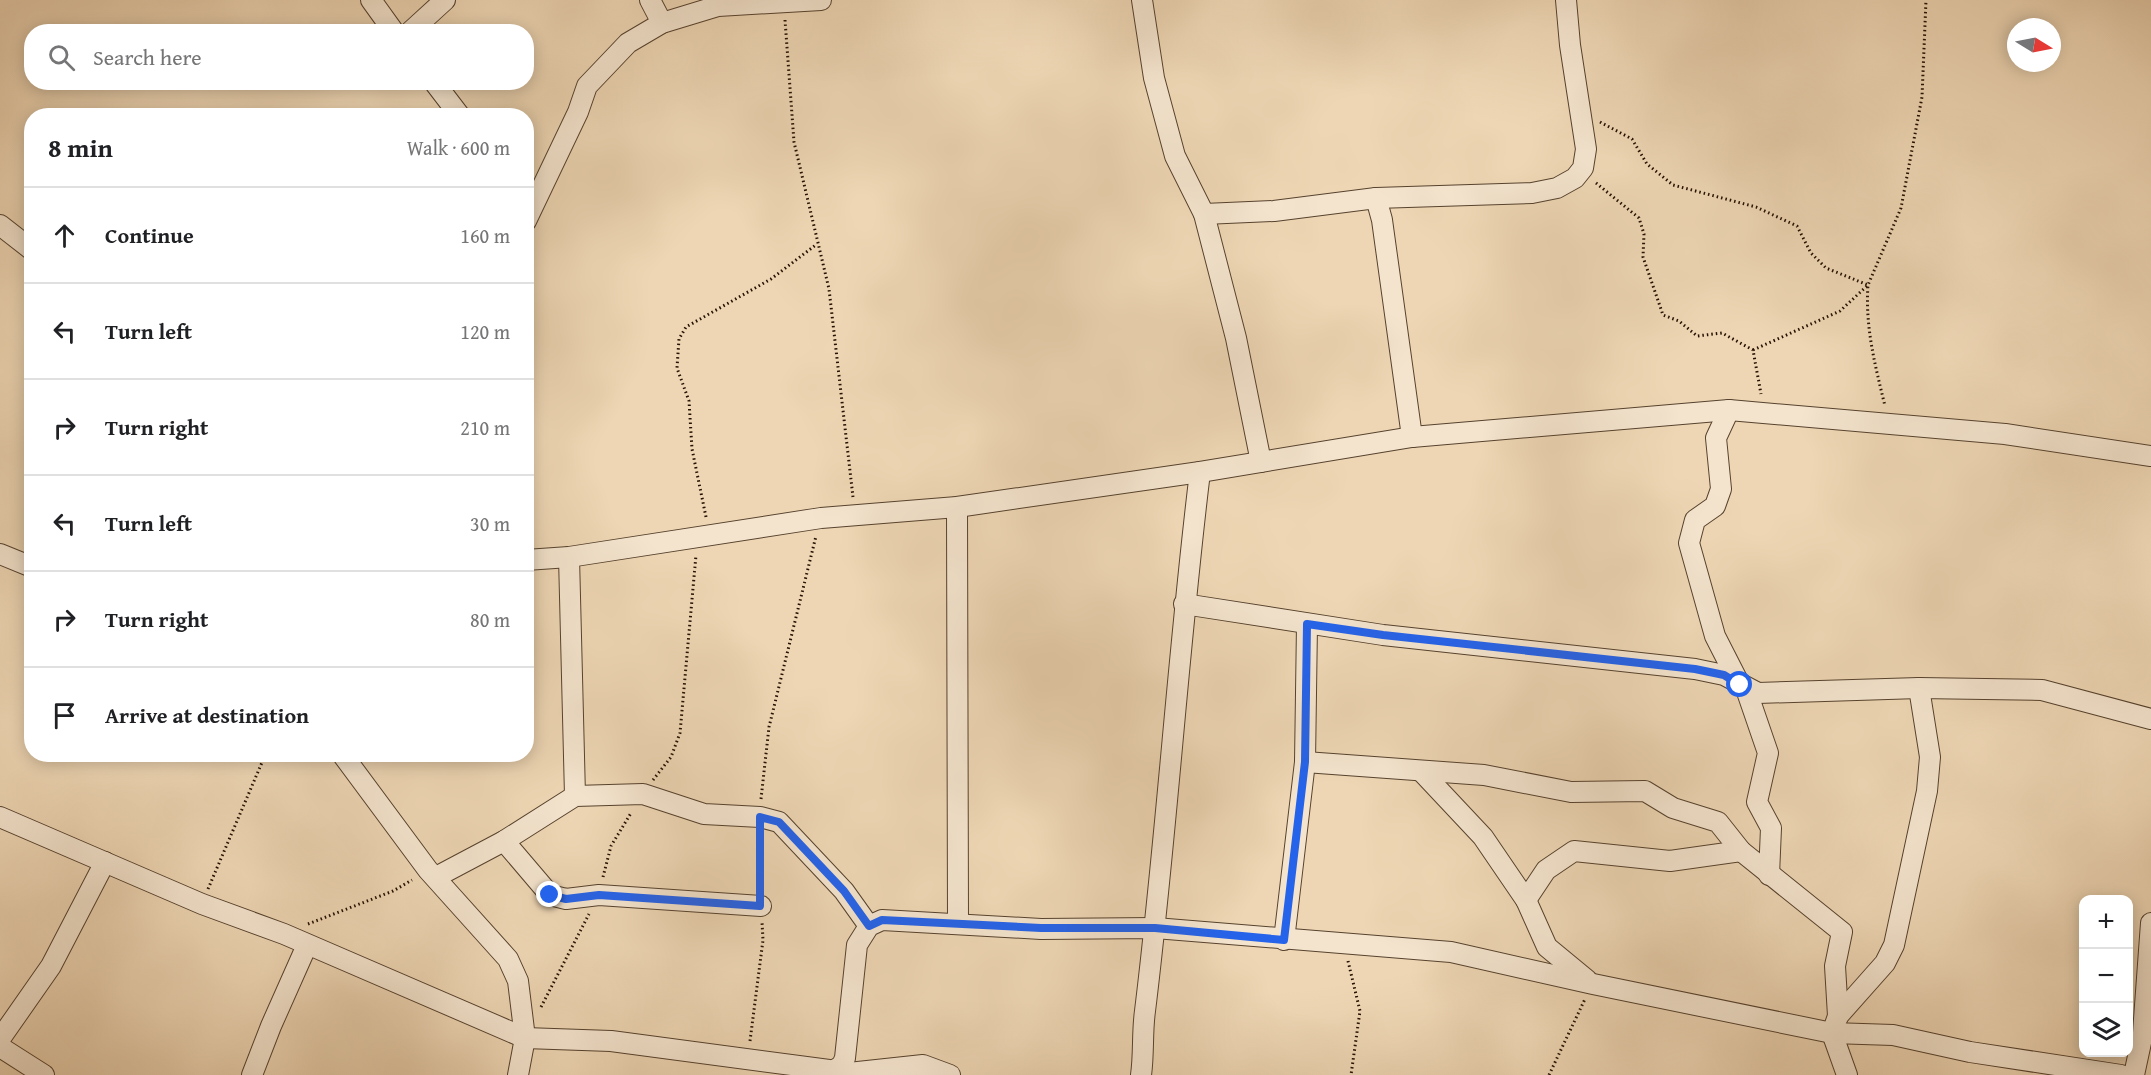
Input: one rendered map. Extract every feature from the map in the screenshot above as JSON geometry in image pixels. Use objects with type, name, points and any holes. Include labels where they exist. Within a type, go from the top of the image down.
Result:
[{"type":"street","points":[[372,0],[388,24]]},
{"type":"street","points":[[419,24],[445,0]]},
{"type":"street","points":[[650,0],[662,23]]},
{"type":"street","points":[[534,198],[578,112],[587,86],[628,43],[662,23],[718,6],[747,3],[784,4],[821,0]]},
{"type":"street","points":[[1142,0],[1155,78],[1175,156],[1204,214],[1236,338],[1261,462]]},
{"type":"street","points":[[1204,214],[1274,211],[1376,198],[1532,193],[1557,188],[1575,178],[1583,168],[1586,149],[1566,0]]},
{"type":"street","points":[[440,90],[454,108]]},
{"type":"street","points":[[1376,198],[1382,220],[1412,437]]},
{"type":"street","points":[[0,225],[24,244]]},
{"type":"street","points":[[1730,410],[1716,438],[1721,489],[1715,506],[1695,520],[1689,543],[1715,636],[1743,687],[1768,753],[1757,802],[1771,828],[1768,875]]},
{"type":"street","points":[[534,560],[569,558],[702,535],[821,518],[957,507],[1200,472],[1412,437],[1730,410],[1889,422],[2005,434],[2151,456]]},
{"type":"street","points":[[1141,1075],[1143,1022],[1155,928],[1184,604],[1200,472]]},
{"type":"street","points":[[957,507],[958,923]]},
{"type":"street","points":[[0,554],[24,564]]},
{"type":"street","points":[[569,558],[575,796]]},
{"type":"street","points":[[1184,604],[1395,637],[1695,669],[1724,675],[1758,693],[1800,694],[1919,688],[2042,690],[2151,719]]},
{"type":"street","points":[[1284,940],[1305,762],[1307,624]]},
{"type":"street","points":[[1835,1025],[1885,963],[1894,945],[1927,792],[1930,757],[1919,688]]},
{"type":"street","points":[[348,762],[432,873],[508,959],[518,981],[525,1038],[518,1075]]},
{"type":"street","points":[[1305,762],[1484,775],[1571,792],[1645,791],[1673,808],[1719,822],[1741,851],[1768,875],[1842,932],[1836,966],[1835,1025],[1847,1075]]},
{"type":"street","points":[[1421,771],[1483,837],[1527,900],[1546,947],[1593,984]]},
{"type":"street","points":[[432,873],[504,841],[575,796],[643,794],[704,814],[760,817],[779,822],[844,891],[869,926]]},
{"type":"street","points":[[0,817],[202,904],[284,934],[525,1038],[611,1041],[829,1070],[830,1074]]},
{"type":"street","points":[[504,841],[550,895],[566,899],[599,895],[760,906]]},
{"type":"street","points":[[1527,900],[1546,870],[1574,851],[1670,861],[1741,851]]},
{"type":"street","points":[[0,1039],[51,966],[105,862]]},
{"type":"street","points":[[830,1074],[842,1065],[845,1058],[857,945],[869,926],[882,920],[1041,928],[1155,928],[1451,952],[1593,984],[1893,1035],[1970,1052],[2121,1075]]},
{"type":"street","points":[[2134,1075],[2143,1032],[2151,923]]},
{"type":"street","points":[[252,1075],[307,945]]},
{"type":"street","points":[[0,1047],[44,1075]]},
{"type":"street","points":[[830,1074],[923,1065],[950,1075]]},
{"type":"path","points":[[1889,422],[1870,341],[1866,308],[1868,285],[1901,208],[1922,96],[1926,0]]},
{"type":"path","points":[[784,4],[794,141],[829,289],[855,516]]},
{"type":"path","points":[[1580,111],[1632,139],[1647,164],[1673,185],[1756,207],[1797,226],[1811,254],[1826,268],[1868,285]]},
{"type":"path","points":[[1583,168],[1601,190],[1639,218],[1644,234],[1643,257],[1663,315],[1679,321],[1697,336],[1722,333],[1753,350]]},
{"type":"path","points":[[643,794],[670,757],[680,733],[696,553],[702,535],[688,400],[677,368],[679,339],[686,327],[771,279],[817,244]]},
{"type":"path","points":[[1753,350],[1840,311],[1868,285]]},
{"type":"path","points":[[1753,350],[1764,412]]},
{"type":"path","points":[[748,1058],[763,940],[760,906],[760,817],[769,727],[821,518]]},
{"type":"path","points":[[202,904],[239,810],[262,762]]},
{"type":"path","points":[[284,934],[432,873]]},
{"type":"path","points":[[1342,942],[1360,1011],[1352,1075]]},
{"type":"path","points":[[1549,1075],[1593,984]]},
{"type":"route","points":[[550,895],[566,899],[599,895],[760,906],[760,817],[779,822],[844,891],[869,926],[882,920],[1041,928],[1155,928],[1284,940],[1305,762],[1307,624],[1383,635],[1695,669],[1724,675],[1740,685]]}]
